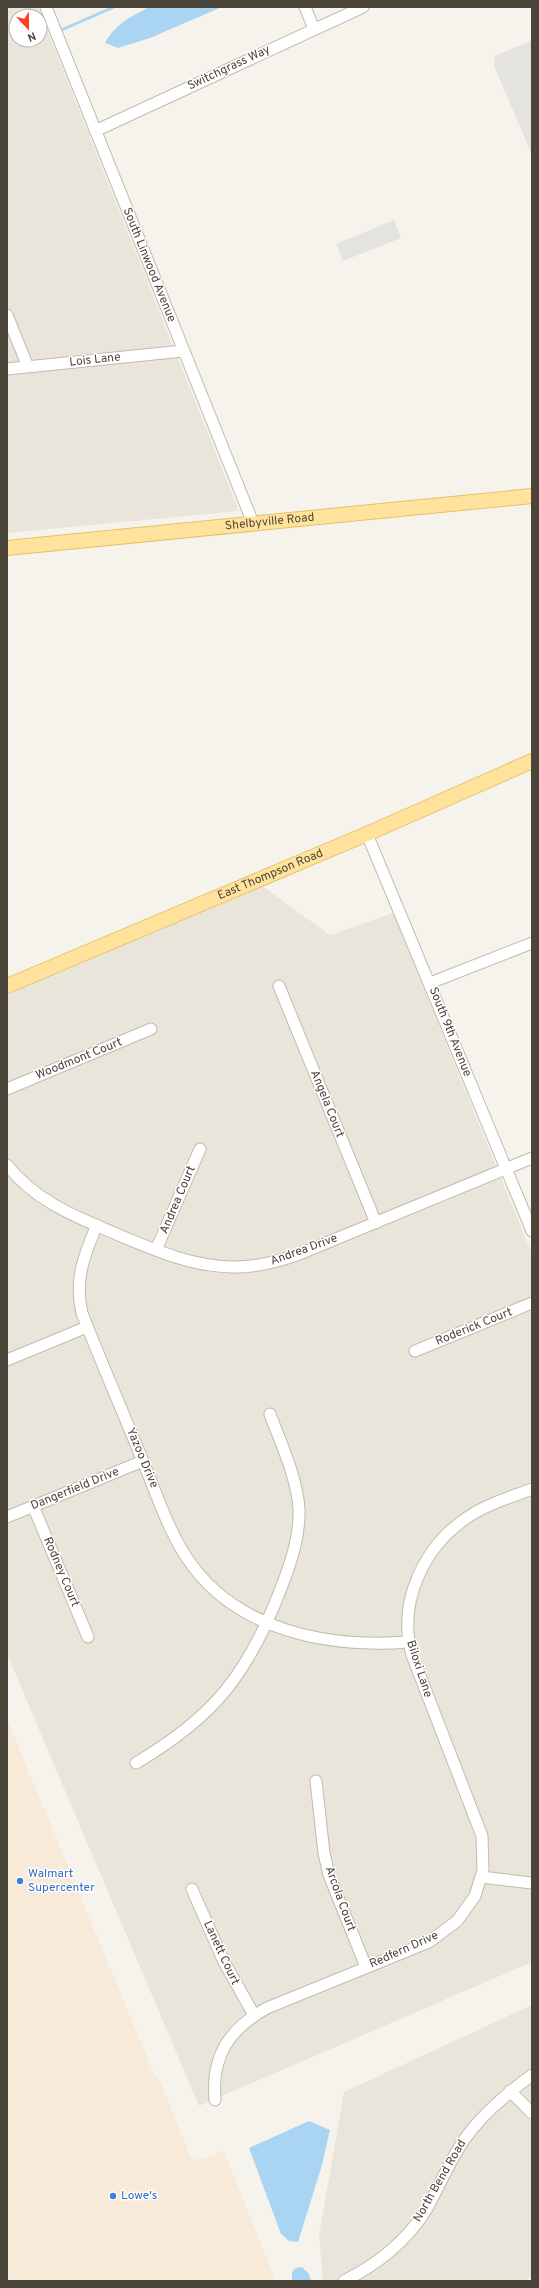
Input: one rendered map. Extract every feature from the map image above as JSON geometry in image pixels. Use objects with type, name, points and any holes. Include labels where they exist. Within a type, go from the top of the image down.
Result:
[{"type":"main road","name":"Shelbyville Road","points":[[7,548],[532,496]]},
{"type":"main road","name":"East Thompson Road","points":[[7,986],[367,834],[532,761]]},
{"type":"street","name":"South Linwood Avenue","points":[[46,7],[253,523]]},
{"type":"street","points":[[305,7],[314,29]]},
{"type":"street","name":"Switchgrass Way","points":[[95,131],[363,7]]},
{"type":"street","points":[[7,315],[28,367]]},
{"type":"street","name":"Lois Lane","points":[[7,369],[183,351]]},
{"type":"street","name":"South 9th Avenue","points":[[367,834],[532,1231]]},
{"type":"street","points":[[430,983],[532,943]]},
{"type":"street","name":"Angela Court","points":[[279,986],[376,1223]]},
{"type":"street","name":"Woodmont Court","points":[[7,1089],[151,1030]]},
{"type":"street","name":"Andrea Court","points":[[156,1250],[200,1149]]},
{"type":"street","name":"Andrea Drive","points":[[97,1225],[156,1250],[198,1264],[251,1267],[297,1255],[532,1158]]},
{"type":"street","points":[[7,1165],[22,1182],[60,1210],[97,1225]]},
{"type":"street","name":"Yazoo Drive","points":[[97,1225],[84,1257],[79,1278],[80,1304],[87,1327],[173,1533],[198,1574],[226,1600],[248,1614],[288,1631],[322,1639],[365,1644],[408,1642]]},
{"type":"street","name":"Roderick Court","points":[[415,1351],[532,1303]]},
{"type":"street","points":[[7,1360],[87,1327]]},
{"type":"street","points":[[136,1763],[170,1743],[190,1728],[222,1697],[250,1658],[268,1623],[297,1540],[299,1522],[295,1484],[270,1414]]},
{"type":"street","name":"Dangerfield Drive","points":[[7,1517],[143,1461]]},
{"type":"street","name":"Biloxi Lane","points":[[481,1877],[484,1855],[479,1824],[417,1670],[408,1642],[409,1608],[415,1582],[436,1545],[455,1526],[469,1516],[532,1488]]},
{"type":"street","name":"Rodney Court","points":[[33,1506],[88,1637]]},
{"type":"street","name":"Arcola Court","points":[[316,1781],[324,1853],[329,1875],[366,1967]]},
{"type":"street","points":[[481,1877],[532,1883]]},
{"type":"street","name":"Redfern Drive","points":[[215,2100],[214,2078],[221,2054],[237,2028],[254,2015],[267,2008],[429,1942],[440,1935],[465,1911],[475,1896],[481,1877]]},
{"type":"street","name":"Lanett Court","points":[[192,1890],[223,1960],[254,2015]]},
{"type":"street","name":"North Bend Road","points":[[344,2281],[376,2264],[405,2238],[425,2210],[463,2141],[482,2118],[510,2091],[532,2075]]},
{"type":"street","points":[[510,2091],[532,2113]]},
{"type":"shaded area","points":[[7,7],[38,7],[8,8],[8,48],[48,48],[48,32],[239,511],[7,533]]},
{"type":"shaded area","points":[[532,40],[532,155],[494,66],[495,56]]},
{"type":"shaded area","points":[[394,220],[401,238],[343,261],[336,244]]},
{"type":"shaded area","points":[[261,885],[330,935],[393,913],[532,1254],[532,1962],[199,2106],[7,1654],[7,994]]},
{"type":"shaded area","points":[[7,1719],[154,2074],[160,2081],[190,2156],[196,2160],[224,2151],[276,2281],[7,2281]]},
{"type":"shaded area","points":[[532,2005],[532,2278],[523,2281],[323,2281],[319,2236],[344,2092]]},
{"type":"water","points":[[149,7],[222,7],[150,38],[118,48],[105,43],[118,26]]},
{"type":"water","points":[[309,2121],[330,2130],[322,2165],[298,2242],[289,2241],[281,2234],[249,2148]]},
{"type":"water","points":[[302,2267],[309,2274],[311,2281],[292,2281],[292,2272],[296,2268]]},
{"type":"waterway","points":[[59,31],[114,7]]},
{"type":"place","name":"Walmart Supercenter","points":[[20,1881]]},
{"type":"place","name":"Lowe's","points":[[113,2196]]}]
